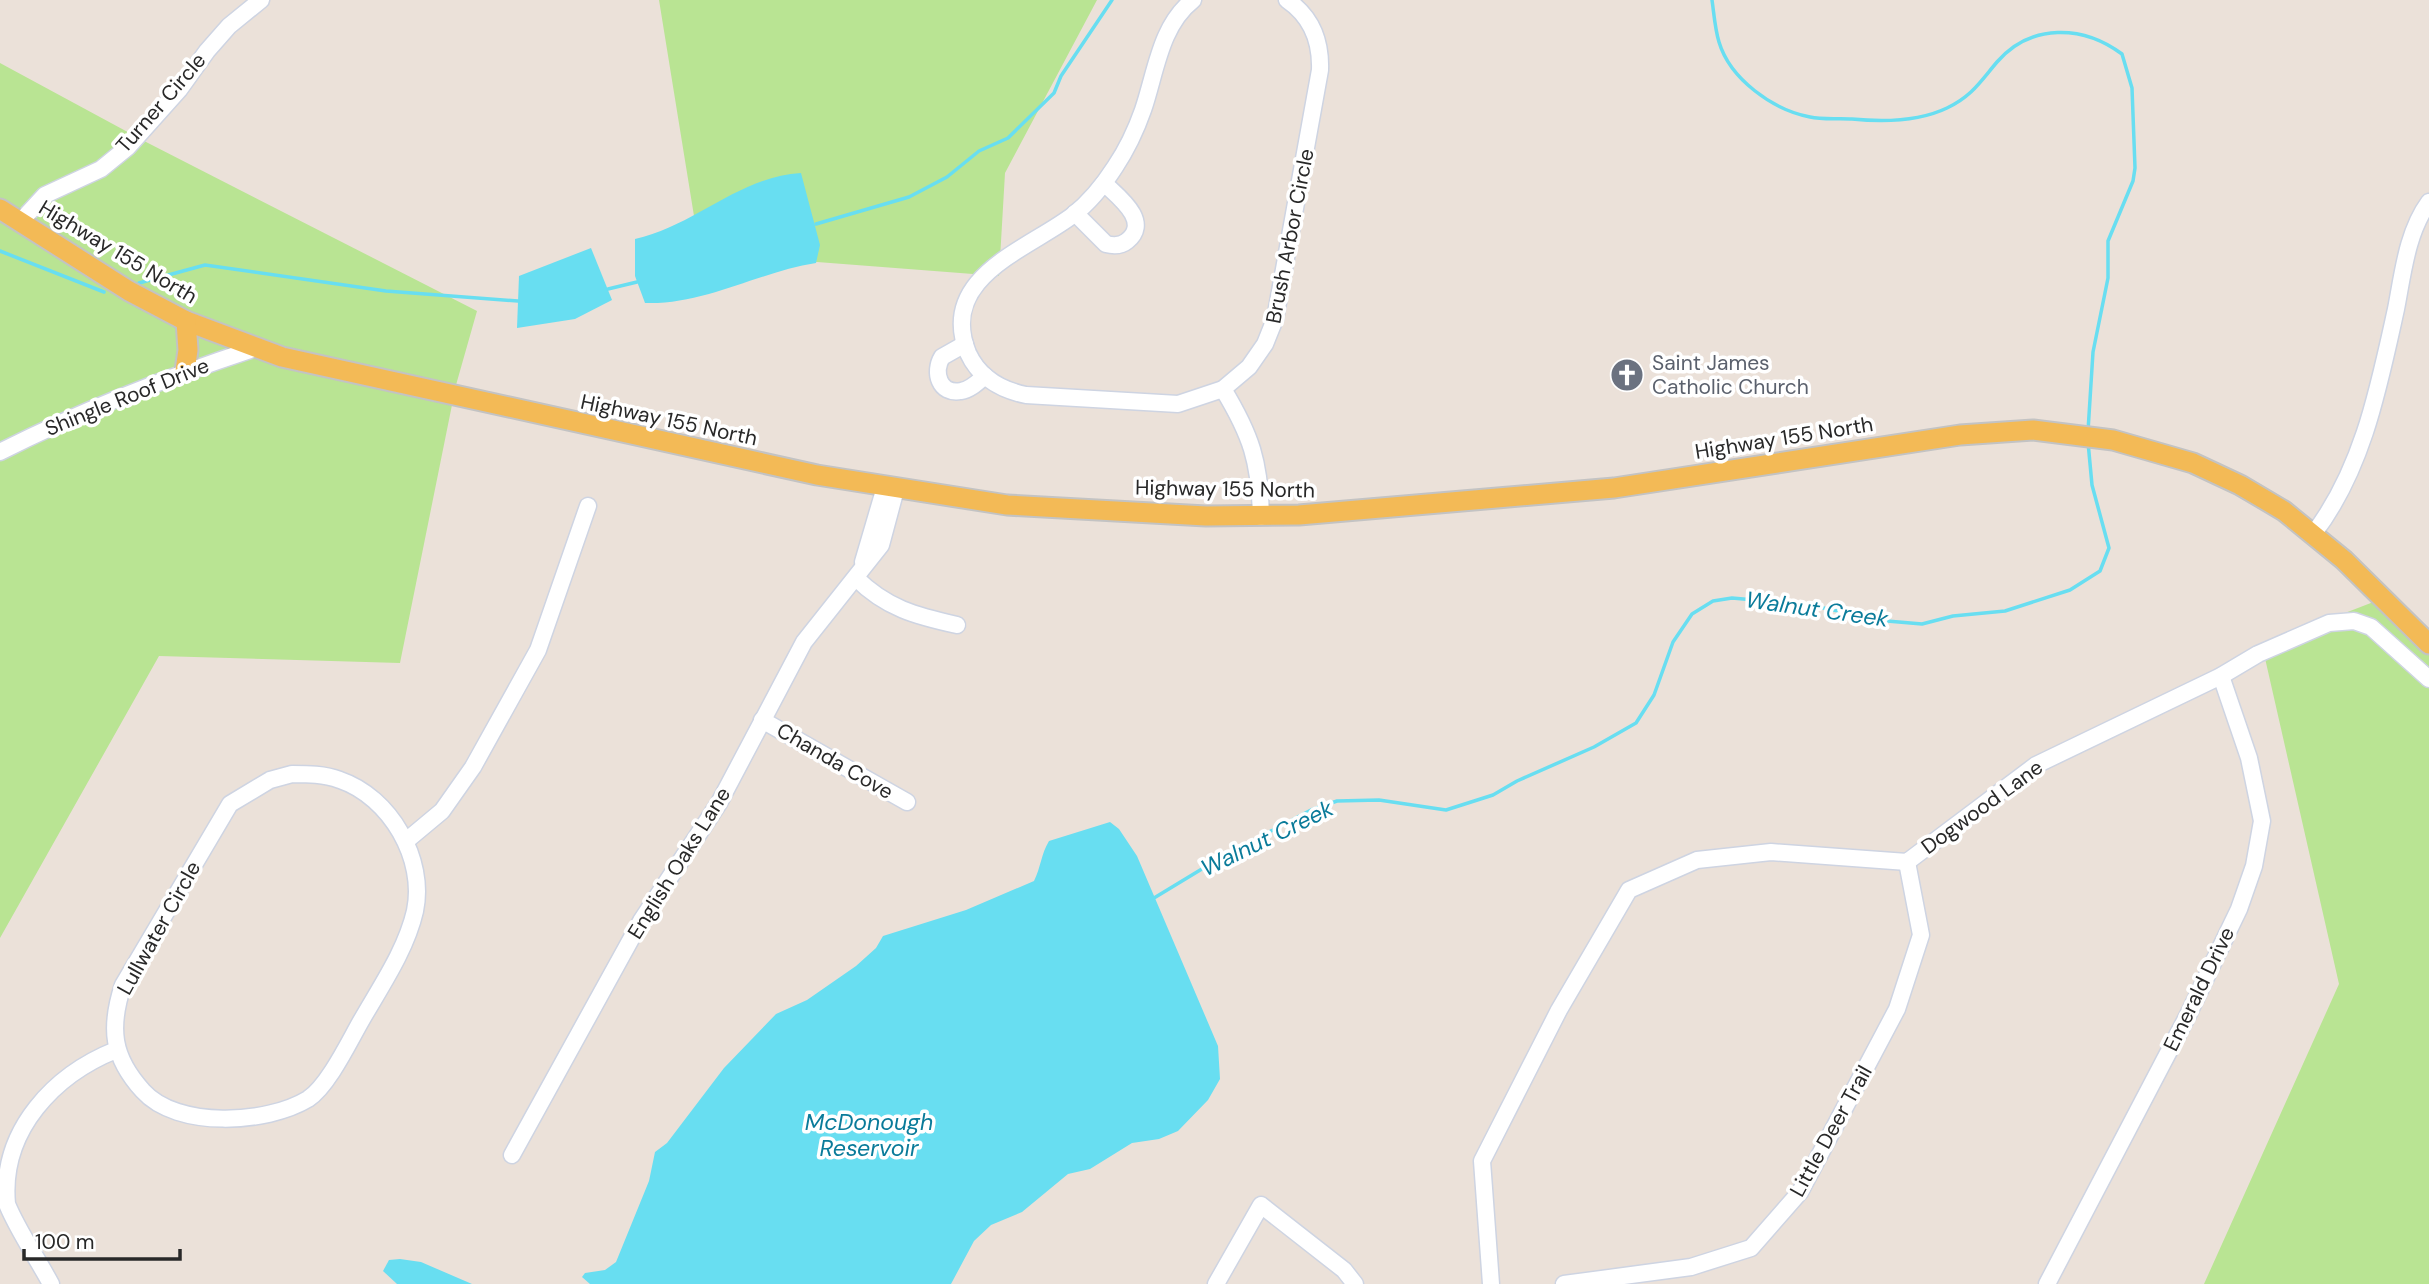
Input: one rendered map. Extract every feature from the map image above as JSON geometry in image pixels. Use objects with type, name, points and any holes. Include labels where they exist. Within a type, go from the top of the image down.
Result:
[{"type":"main road","name":"Highway 155 North","points":[[0,209],[129,291],[186,321],[256,348],[335,371],[890,488],[1032,507],[1261,517],[1434,506],[1614,488],[1923,439],[2033,430],[2113,440],[2176,457],[2217,473],[2262,497],[2314,534],[2429,644]]},
{"type":"main road","points":[[185,371],[188,350],[186,321]]},
{"type":"street","name":"Turner Circle","points":[[21,221],[45,195],[101,169],[128,146],[179,90],[206,51],[229,26],[261,0]]},
{"type":"street","points":[[965,344],[942,357],[937,372],[940,382],[950,390],[961,391],[985,376],[971,359],[965,344],[967,303],[980,278],[992,266],[1075,213],[1104,183],[1132,137],[1170,28],[1193,0]]},
{"type":"street","name":"Brush Arbor Circle","points":[[985,376],[1004,388],[1026,395],[1155,405],[1189,402],[1223,389],[1241,375],[1261,351],[1278,307],[1321,71],[1316,34],[1308,7],[1287,0]]},
{"type":"street","points":[[1075,213],[1106,244],[1116,246],[1130,239],[1135,228],[1134,215],[1104,183]]},
{"type":"street","points":[[2314,534],[2344,484],[2364,434],[2376,397],[2411,240],[2420,214],[2429,202]]},
{"type":"street","name":"Shingle Roof Drive","points":[[0,452],[91,408],[185,371],[256,348]]},
{"type":"street","points":[[1223,389],[1255,452],[1261,478],[1261,517]]},
{"type":"street","name":"English Oaks Lane","points":[[512,1155],[641,921],[709,820],[810,633],[856,578],[890,488]]},
{"type":"street","points":[[406,841],[442,811],[473,767],[538,650],[588,506]]},
{"type":"street","points":[[856,578],[880,599],[896,608],[957,625]]},
{"type":"street","name":"Dogwood Lane","points":[[1491,1284],[1482,1161],[1559,1010],[1629,890],[1697,860],[1771,852],[1907,862],[2036,765],[2221,676],[2258,654],[2329,623],[2354,621],[2371,627],[2429,679]]},
{"type":"street","name":"Emerald Drive","points":[[2047,1284],[2189,1013],[2239,909],[2254,866],[2262,821],[2249,758],[2221,676]]},
{"type":"street","name":"Chanda Cove","points":[[762,720],[906,802]]},
{"type":"street","name":"Lullwater Circle","points":[[292,774],[316,774],[339,779],[372,799],[406,841],[413,863],[416,894],[408,932],[353,1035],[320,1087],[309,1098],[288,1108],[211,1119],[188,1116],[146,1095],[131,1077],[116,1050],[116,1007],[123,985],[216,823],[242,794],[270,780],[292,774]]},
{"type":"street","name":"Little Deer Trail","points":[[1564,1284],[1691,1267],[1751,1248],[1800,1192],[1897,1009],[1921,935],[1907,862]]},
{"type":"street","points":[[51,1284],[6,1203],[1,1175],[4,1145],[30,1105],[51,1084],[116,1050]]},
{"type":"street","points":[[1216,1284],[1261,1206],[1344,1270],[1355,1284]]},
{"type":"green space","points":[[659,0],[1097,0],[1005,173],[999,276],[700,253]]},
{"type":"green space","points":[[0,63],[148,143],[477,311],[456,385],[400,663],[159,656],[0,938]]},
{"type":"green space","points":[[2376,601],[2429,646],[2429,1284],[2204,1284],[2339,984],[2262,645]]},
{"type":"water","points":[[801,173],[820,245],[816,263],[794,267],[689,299],[645,303],[635,276],[635,239],[677,224],[757,183],[778,176]]},
{"type":"water","points":[[591,248],[612,300],[575,319],[517,328],[519,276]]},
{"type":"water","name":"McDonough Reservoir","points":[[1110,822],[1119,829],[1137,856],[1218,1046],[1220,1079],[1208,1100],[1178,1131],[1159,1139],[1132,1143],[1090,1169],[1068,1174],[1022,1212],[991,1225],[974,1241],[951,1284],[590,1284],[582,1277],[585,1273],[605,1270],[616,1262],[649,1181],[655,1152],[667,1143],[724,1068],[776,1014],[807,1000],[856,966],[876,948],[883,936],[966,910],[1034,881],[1049,841]]},
{"type":"water","points":[[389,1260],[421,1262],[472,1284],[397,1284],[383,1271]]},
{"type":"waterway","points":[[816,224],[909,197],[947,177],[979,151],[1008,138],[1054,93],[1061,76],[1112,0]]},
{"type":"waterway","name":"Walnut Creek","points":[[1712,0],[1719,42],[1725,56],[1743,80],[1782,108],[1815,118],[1888,121],[1936,113],[1969,93],[2011,49],[2025,40],[2041,35],[2058,32],[2074,34],[2107,44],[2122,54],[2132,88],[2135,168],[2133,181],[2108,241],[2108,278],[2093,352],[2088,431]]},
{"type":"waterway","points":[[0,251],[104,292]]},
{"type":"waterway","points":[[139,283],[205,265],[386,291],[518,301]]},
{"type":"waterway","points":[[608,289],[637,282]]},
{"type":"waterway","name":"Walnut Creek","points":[[1154,898],[1220,858],[1311,810],[1337,801],[1379,800],[1446,810],[1493,795],[1517,781],[1594,747],[1636,723],[1654,695],[1673,642],[1692,614],[1713,601],[1732,598],[1809,605],[1887,621],[1922,624],[1953,616],[2005,611],[2070,590],[2100,571],[2109,548],[2092,485],[2088,442]]},
{"type":"place","name":"Saint James Catholic Church","points":[[1627,375]]}]
